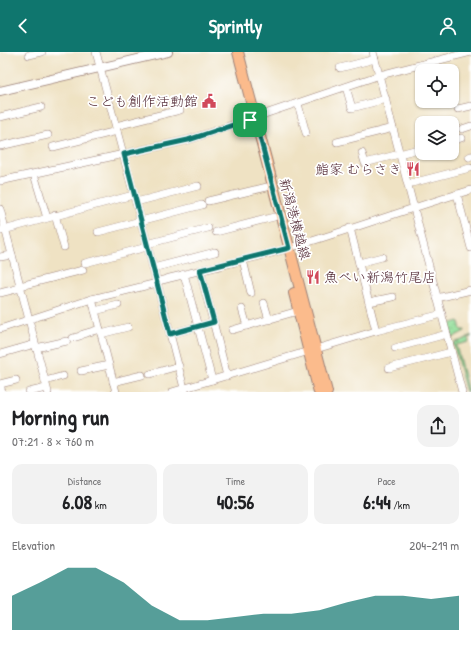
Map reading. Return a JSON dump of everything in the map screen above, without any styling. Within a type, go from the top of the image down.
[{"type":"main road","name":"新潟港横越線","points":[[232,52],[252,119],[286,249],[312,351],[319,392]]},
{"type":"main road","name":"新潟港横越線","points":[[238,52],[274,217],[286,249],[298,311],[327,392]]},
{"type":"street","points":[[29,55],[42,52]]},
{"type":"street","points":[[96,52],[124,154],[184,390]]},
{"type":"street","points":[[0,91],[168,52]]},
{"type":"street","points":[[0,181],[188,140],[380,75],[428,63],[443,55],[471,52]]},
{"type":"street","points":[[340,68],[374,55],[462,392]]},
{"type":"street","points":[[346,87],[352,108],[386,99]]},
{"type":"street","points":[[298,104],[306,133]]},
{"type":"street","points":[[458,109],[471,106]]},
{"type":"street","points":[[0,116],[41,107]]},
{"type":"street","points":[[53,147],[180,110]]},
{"type":"street","points":[[462,129],[471,126]]},
{"type":"street","points":[[337,142],[393,128]]},
{"type":"street","points":[[0,146],[48,135]]},
{"type":"street","points":[[362,153],[365,163],[415,150]]},
{"type":"street","points":[[408,184],[470,168]]},
{"type":"street","points":[[34,174],[47,218]]},
{"type":"street","points":[[3,230],[55,216],[134,198],[198,186]]},
{"type":"street","points":[[98,232],[267,187]]},
{"type":"street","points":[[0,328],[92,299],[157,283],[159,281],[184,274],[286,249],[471,190]]},
{"type":"street","points":[[457,194],[471,248]]},
{"type":"street","points":[[0,209],[3,230],[12,255],[46,387]]},
{"type":"street","points":[[55,216],[64,247]]},
{"type":"street","points":[[216,232],[274,217]]},
{"type":"street","points":[[0,293],[208,228]]},
{"type":"street","points":[[350,228],[376,331]]},
{"type":"street","points":[[153,268],[216,252]]},
{"type":"street","points":[[0,257],[12,255]]},
{"type":"street","points":[[359,263],[382,257]]},
{"type":"street","points":[[243,260],[251,293]]},
{"type":"street","points":[[200,270],[227,376]]},
{"type":"street","points":[[184,274],[212,380]]},
{"type":"street","points":[[364,282],[387,276]]},
{"type":"street","points":[[437,298],[471,290]]},
{"type":"street","points":[[369,302],[393,296]]},
{"type":"street","points":[[92,299],[116,392]]},
{"type":"street","points":[[264,303],[269,320]]},
{"type":"street","points":[[95,311],[118,305]]},
{"type":"street","points":[[242,309],[247,326]]},
{"type":"street","points":[[232,330],[298,311]]},
{"type":"street","points":[[172,392],[184,390],[212,380],[376,331],[442,314]]},
{"type":"street","points":[[170,334],[214,322]]},
{"type":"street","points":[[0,354],[70,340],[83,334],[128,327]]},
{"type":"street","points":[[396,348],[447,334]]},
{"type":"street","points":[[389,368],[451,352]]},
{"type":"street","points":[[81,371],[109,365]]},
{"type":"street","points":[[150,374],[179,366]]},
{"type":"street","points":[[113,382],[142,375]]},
{"type":"street","points":[[29,392],[46,387],[63,376]]},
{"type":"street","points":[[2,392],[0,384],[16,380]]},
{"type":"green space","points":[[459,321],[461,330],[465,331],[452,338],[449,324]]},
{"type":"green space","points":[[471,335],[471,337],[468,338],[469,342],[456,345],[468,392],[466,392],[453,343],[465,339]]},
{"type":"place","name":"こども創作活動館","points":[[209,101]]},
{"type":"place","name":"鮨家 むらさき","points":[[413,169]]},
{"type":"place","name":"魚べい新潟竹尾店","points":[[313,277]]},
{"type":"route","points":[[255,118],[289,248],[200,270],[214,322],[170,334],[124,154],[188,140],[250,120],[255,118]]}]
